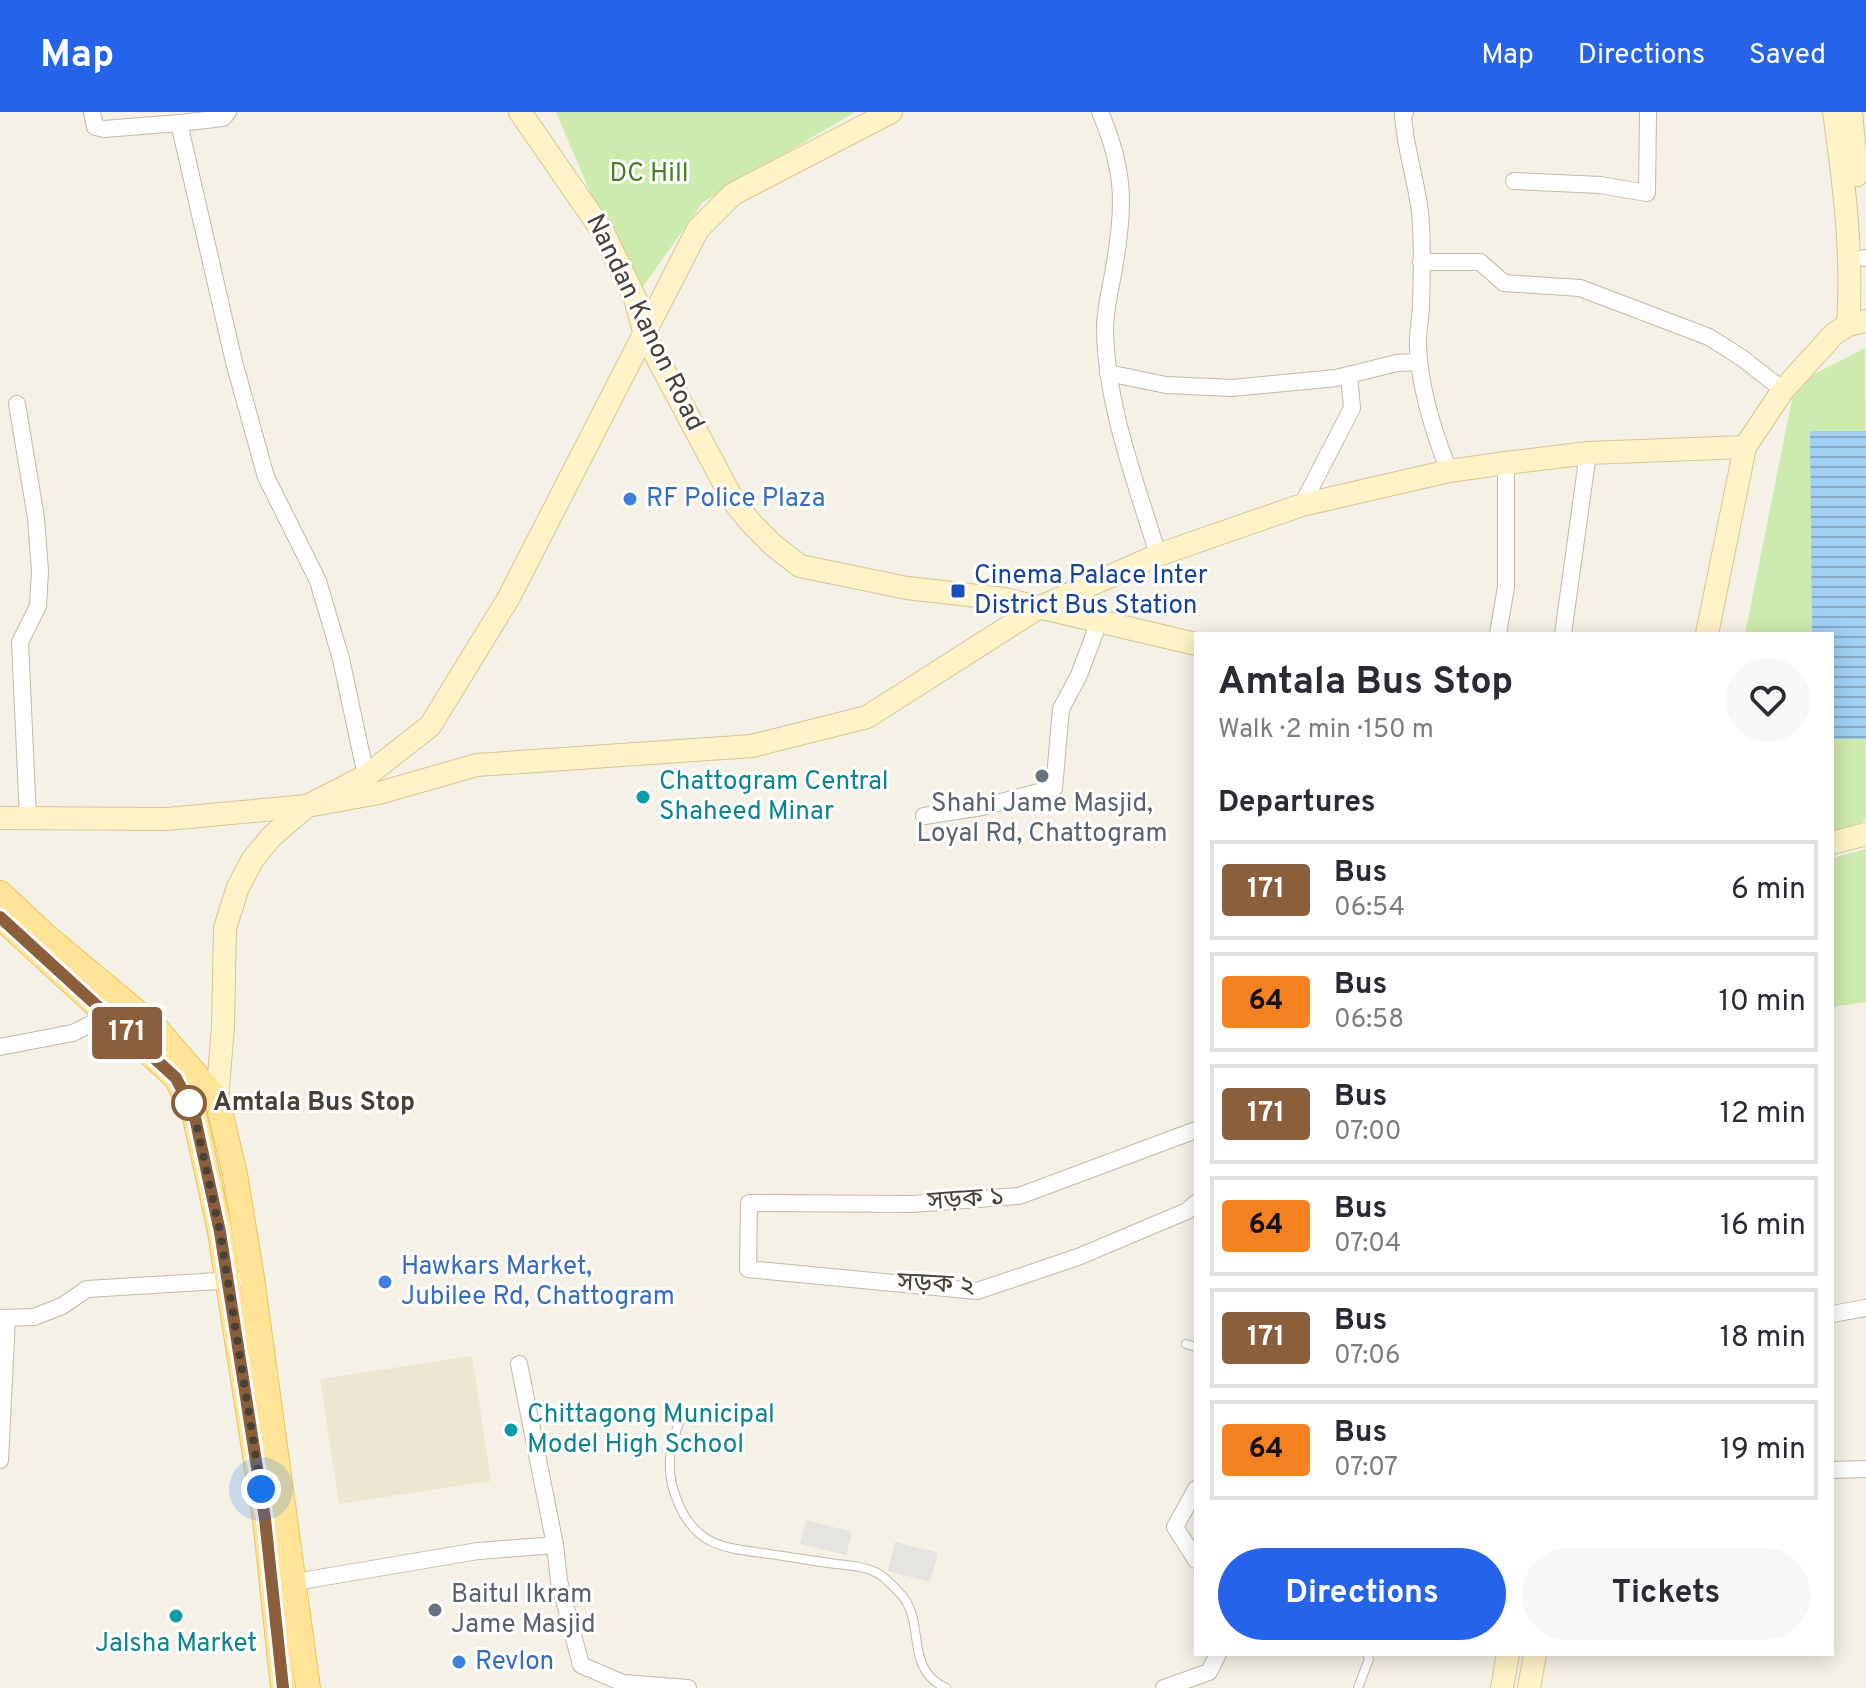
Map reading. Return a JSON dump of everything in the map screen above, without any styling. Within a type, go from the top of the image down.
[{"type":"main road","name":"Nandan Kanon Road","points":[[520,112],[603,232],[635,298],[645,335],[734,502],[774,546],[800,566],[907,588],[1004,599],[1194,644]]},
{"type":"main road","points":[[308,1688],[252,1278],[235,1174],[217,1099],[223,1027],[225,928],[238,887],[253,859],[271,837],[307,806],[366,776],[430,726],[508,599],[698,229],[733,194],[891,112]]},
{"type":"main road","points":[[1707,632],[1745,447],[1783,390],[1834,334],[1857,323],[1845,189],[1834,112]]},
{"type":"main road","points":[[1851,112],[1865,265]]},
{"type":"main road","points":[[0,818],[167,819],[307,806],[379,793],[477,765],[752,746],[867,717],[1038,608],[1158,555],[1302,505],[1449,471],[1506,463],[1588,453],[1745,447]]},
{"type":"main road","points":[[1834,842],[1866,834]]},
{"type":"main road","points":[[0,893],[117,1010],[176,1078],[194,1113],[220,1232],[265,1519],[283,1688]]},
{"type":"main road","points":[[0,917],[117,1010],[155,1027],[217,1099]]},
{"type":"main road","points":[[1502,1688],[1508,1656]]},
{"type":"main road","points":[[1529,1688],[1535,1656]]},
{"type":"street","points":[[92,112],[95,127],[104,129],[223,118],[228,112]]},
{"type":"street","points":[[1100,112],[1114,145],[1122,198],[1119,240],[1105,325],[1108,373],[1116,414],[1158,555]]},
{"type":"street","points":[[1405,112],[1404,143],[1420,211],[1419,362],[1427,412],[1449,471]]},
{"type":"street","points":[[1514,181],[1600,185],[1647,193],[1648,112]]},
{"type":"street","points":[[179,123],[234,362],[266,477],[318,581],[341,659],[366,776]]},
{"type":"street","points":[[1421,262],[1480,262],[1504,283],[1580,288],[1621,302],[1709,337],[1783,390]]},
{"type":"street","points":[[1108,373],[1166,385],[1232,388],[1349,375],[1397,363],[1419,362]]},
{"type":"street","points":[[1302,505],[1352,408],[1349,375]]},
{"type":"street","points":[[17,404],[36,518],[40,571],[38,606],[20,642],[28,818]]},
{"type":"street","points":[[1563,632],[1588,453]]},
{"type":"street","points":[[1498,632],[1506,587],[1506,463]]},
{"type":"street","points":[[924,816],[982,807],[1054,788],[1061,709],[1079,675],[1099,622]]},
{"type":"street","points":[[0,1047],[73,1033],[117,1010]]},
{"type":"street","name":"সড়ক ১","points":[[750,1228],[749,1203],[912,1204],[1019,1196],[1194,1131]]},
{"type":"street","name":"সড়ক ২","points":[[750,1228],[748,1269],[977,1291],[1078,1257],[1187,1211],[1194,1205]]},
{"type":"street","points":[[0,1460],[4,1318],[34,1317],[62,1306],[87,1289],[252,1278]]},
{"type":"street","points":[[1834,1314],[1866,1308]]},
{"type":"street","points":[[519,1364],[555,1545],[559,1581],[581,1665],[624,1686],[688,1688]]},
{"type":"street","points":[[1834,1470],[1866,1469]]},
{"type":"street","points":[[1194,1493],[1175,1527],[1194,1557]]},
{"type":"street","points":[[295,1582],[478,1551],[555,1545]]},
{"type":"street","points":[[1164,1688],[1209,1672],[1217,1656]]},
{"type":"lane","points":[[1186,1344],[1194,1346]]},
{"type":"lane","points":[[683,1411],[670,1453],[670,1478],[683,1513],[698,1534],[734,1551],[855,1566],[879,1573],[907,1603],[914,1620],[916,1650],[930,1677],[946,1688]]},
{"type":"lane","points":[[1358,1688],[1368,1656]]},
{"type":"shaded area","points":[[472,1356],[491,1481],[339,1504],[320,1379]]},
{"type":"shaded area","points":[[806,1520],[852,1532],[846,1555],[800,1544]]},
{"type":"shaded area","points":[[895,1542],[938,1553],[930,1582],[888,1571]]},
{"type":"green space","name":"DC Hill","points":[[556,112],[855,112],[703,202],[635,298]]},
{"type":"green space","points":[[1865,348],[1866,820],[1836,835],[1834,632],[1745,632],[1795,384]]},
{"type":"green space","points":[[1866,849],[1866,1002],[1834,1007],[1834,857]]},
{"type":"water","points":[[1810,431],[1866,431],[1866,739],[1834,739],[1834,632],[1812,632]]},
{"type":"bus line","name":"171","points":[[0,917],[176,1078],[194,1113],[220,1232],[261,1489],[283,1688]]},
{"type":"place","name":"RF Police Plaza","points":[[630,499]]},
{"type":"place","name":"Cinema Palace Inter District Bus Station","points":[[958,591]]},
{"type":"place","name":"Shahi Jame Masjid, Loyal Rd, Chattogram","points":[[1042,776]]},
{"type":"place","name":"Chattogram Central Shaheed Minar","points":[[643,797]]},
{"type":"place","name":"Amtala Bus Stop","points":[[189,1103]]},
{"type":"place","name":"Hawkars Market, Jubilee Rd, Chattogram","points":[[385,1282]]},
{"type":"place","name":"Chittagong Municipal Model High School","points":[[511,1430]]},
{"type":"place","name":"Baitul Ikram Jame Masjid","points":[[435,1610]]},
{"type":"place","name":"Jalsha Market","points":[[176,1616]]},
{"type":"place","name":"Revlon","points":[[459,1662]]},
{"type":"route","points":[[189,1103],[185,1096],[194,1113],[220,1232],[261,1489]]}]
